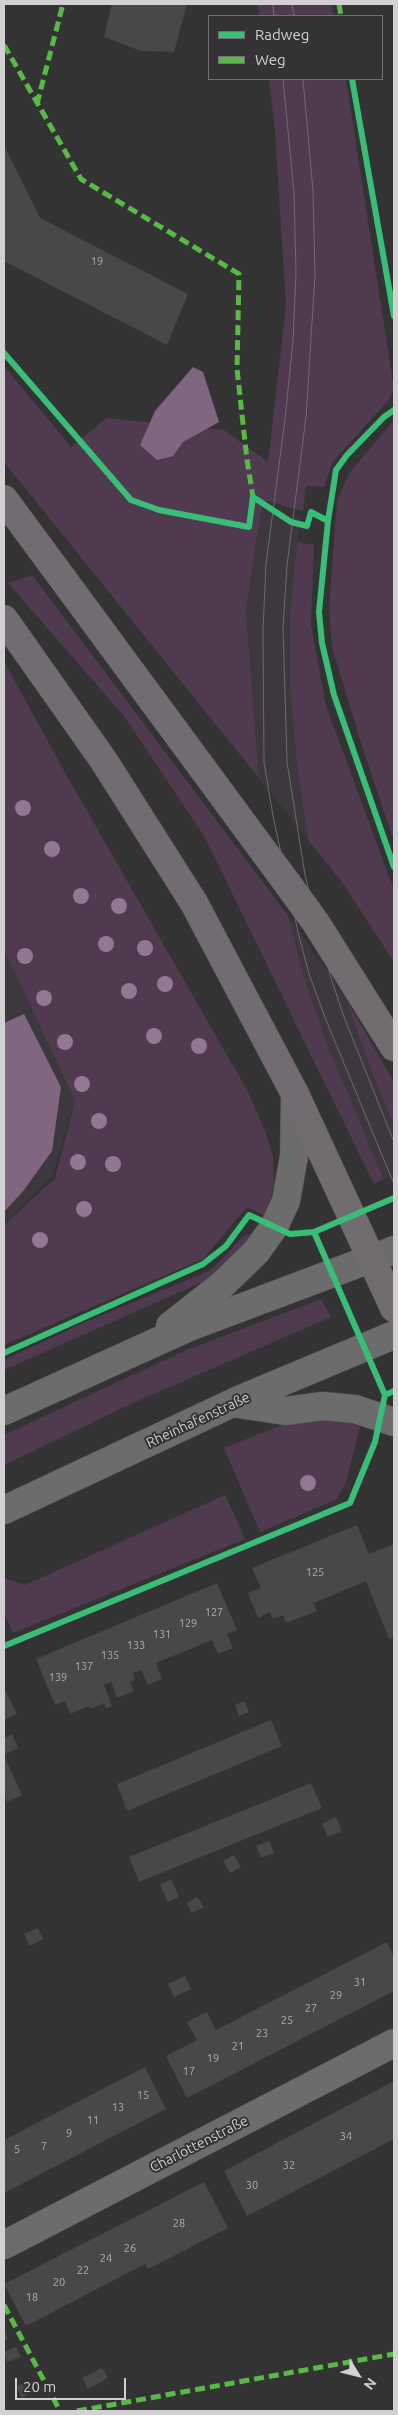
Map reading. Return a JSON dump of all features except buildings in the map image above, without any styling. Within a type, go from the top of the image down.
[{"type":"highway","points":[[4,499],[287,883]]},
{"type":"highway","points":[[4,619],[104,761],[194,903],[295,1094]]},
{"type":"main road","points":[[287,883],[316,923],[394,1047]]},
{"type":"main road","points":[[295,1094],[382,1254],[394,1308]]},
{"type":"main road","points":[[142,1348],[222,1285],[256,1252],[274,1227],[286,1201],[294,1156],[295,1094]]},
{"type":"main road","points":[[4,1411],[187,1328],[382,1254]]},
{"type":"main road","name":"Rheinhafenstraße","points":[[4,1510],[232,1403],[394,1335]]},
{"type":"main road","points":[[232,1403],[285,1411],[323,1406],[355,1409],[394,1422]]},
{"type":"main road","name":"Charlottenstraße","points":[[4,2245],[394,2043]]},
{"type":"shaded area","points":[[257,4],[331,4],[334,15],[259,15]]},
{"type":"shaded area","points":[[269,80],[346,80],[394,389],[388,401],[333,461],[324,487],[306,486],[303,511],[263,500],[246,609],[259,778],[4,462],[4,366],[71,447],[107,418],[224,430],[268,462],[286,305],[275,131]]},
{"type":"shaded area","points":[[193,367],[203,372],[219,422],[183,442],[173,456],[157,460],[140,445],[155,411]]},
{"type":"shaded area","points":[[394,420],[394,842],[332,647],[329,609],[337,500],[350,472]]},
{"type":"shaded area","points":[[262,508],[300,518],[290,611],[290,689],[297,766],[308,840],[259,778],[246,609]]},
{"type":"shaded area","points":[[297,542],[314,545],[311,626],[326,706],[394,890],[394,962],[342,882],[308,840],[297,766],[290,689],[290,611]]},
{"type":"shaded area","points":[[32,575],[289,917],[305,981],[330,1051],[384,1179],[374,1184],[204,836],[124,716],[8,583]]},
{"type":"shaded area","points":[[4,661],[63,769],[247,1090],[266,1133],[273,1157],[274,1184],[267,1217],[247,1207],[203,1259],[4,1345],[4,1225],[55,1178],[75,1101],[4,950]]},
{"type":"shaded area","points":[[289,917],[345,997],[394,1126],[394,1176],[384,1179],[330,1051],[305,981]]},
{"type":"shaded area","points":[[4,950],[75,1101],[52,1177],[4,1223]]},
{"type":"shaded area","points":[[345,997],[394,1082],[394,1126],[375,1080]]},
{"type":"shaded area","points":[[24,1014],[61,1087],[52,1151],[24,1190],[4,1212],[4,1023]]},
{"type":"shaded area","points":[[248,1234],[253,1235],[242,1251],[209,1279],[4,1370],[4,1360],[83,1323],[209,1271],[242,1237]]},
{"type":"shaded area","points":[[321,1299],[331,1317],[133,1403],[4,1465],[4,1435],[184,1351]]},
{"type":"shaded area","points":[[334,1417],[361,1423],[346,1482],[337,1499],[260,1532],[224,1448],[292,1421]]},
{"type":"shaded area","points":[[225,1495],[245,1539],[13,1633],[4,1614],[4,1578],[25,1585]]},
{"type":"tram line","points":[[273,4],[274,15]]},
{"type":"tram line","points":[[292,4],[294,15]]},
{"type":"tram line","points":[[283,80],[294,193],[296,272],[293,341],[285,419],[266,564],[263,630],[264,762],[273,816],[309,974],[326,1020],[394,1184]]},
{"type":"tram line","points":[[303,80],[313,191],[315,275],[306,417],[287,565],[283,628],[287,762],[305,875],[330,975],[344,1017],[394,1142]]},
{"type":"marked path","points":[[37,104],[63,4]]},
{"type":"marked path","points":[[339,4],[341,15]]},
{"type":"marked path","points":[[4,45],[81,179],[239,274],[237,369],[253,497]]},
{"type":"marked path","points":[[4,2305],[60,2411]]},
{"type":"marked path","points":[[77,2411],[394,2354]]},
{"type":"cycle path","points":[[352,80],[394,316]]},
{"type":"cycle path","points":[[4,353],[131,500],[159,510],[249,527],[253,497],[291,522],[307,526],[311,512],[328,521]]},
{"type":"cycle path","points":[[394,410],[384,417],[347,455],[336,470],[328,521],[319,612],[322,643],[334,695],[394,867]]},
{"type":"cycle path","points":[[4,1353],[203,1264],[226,1246],[249,1215],[290,1234],[314,1232],[394,1198]]},
{"type":"cycle path","points":[[314,1232],[385,1395],[394,1391]]},
{"type":"cycle path","points":[[4,1646],[350,1503],[375,1442],[385,1395]]}]
